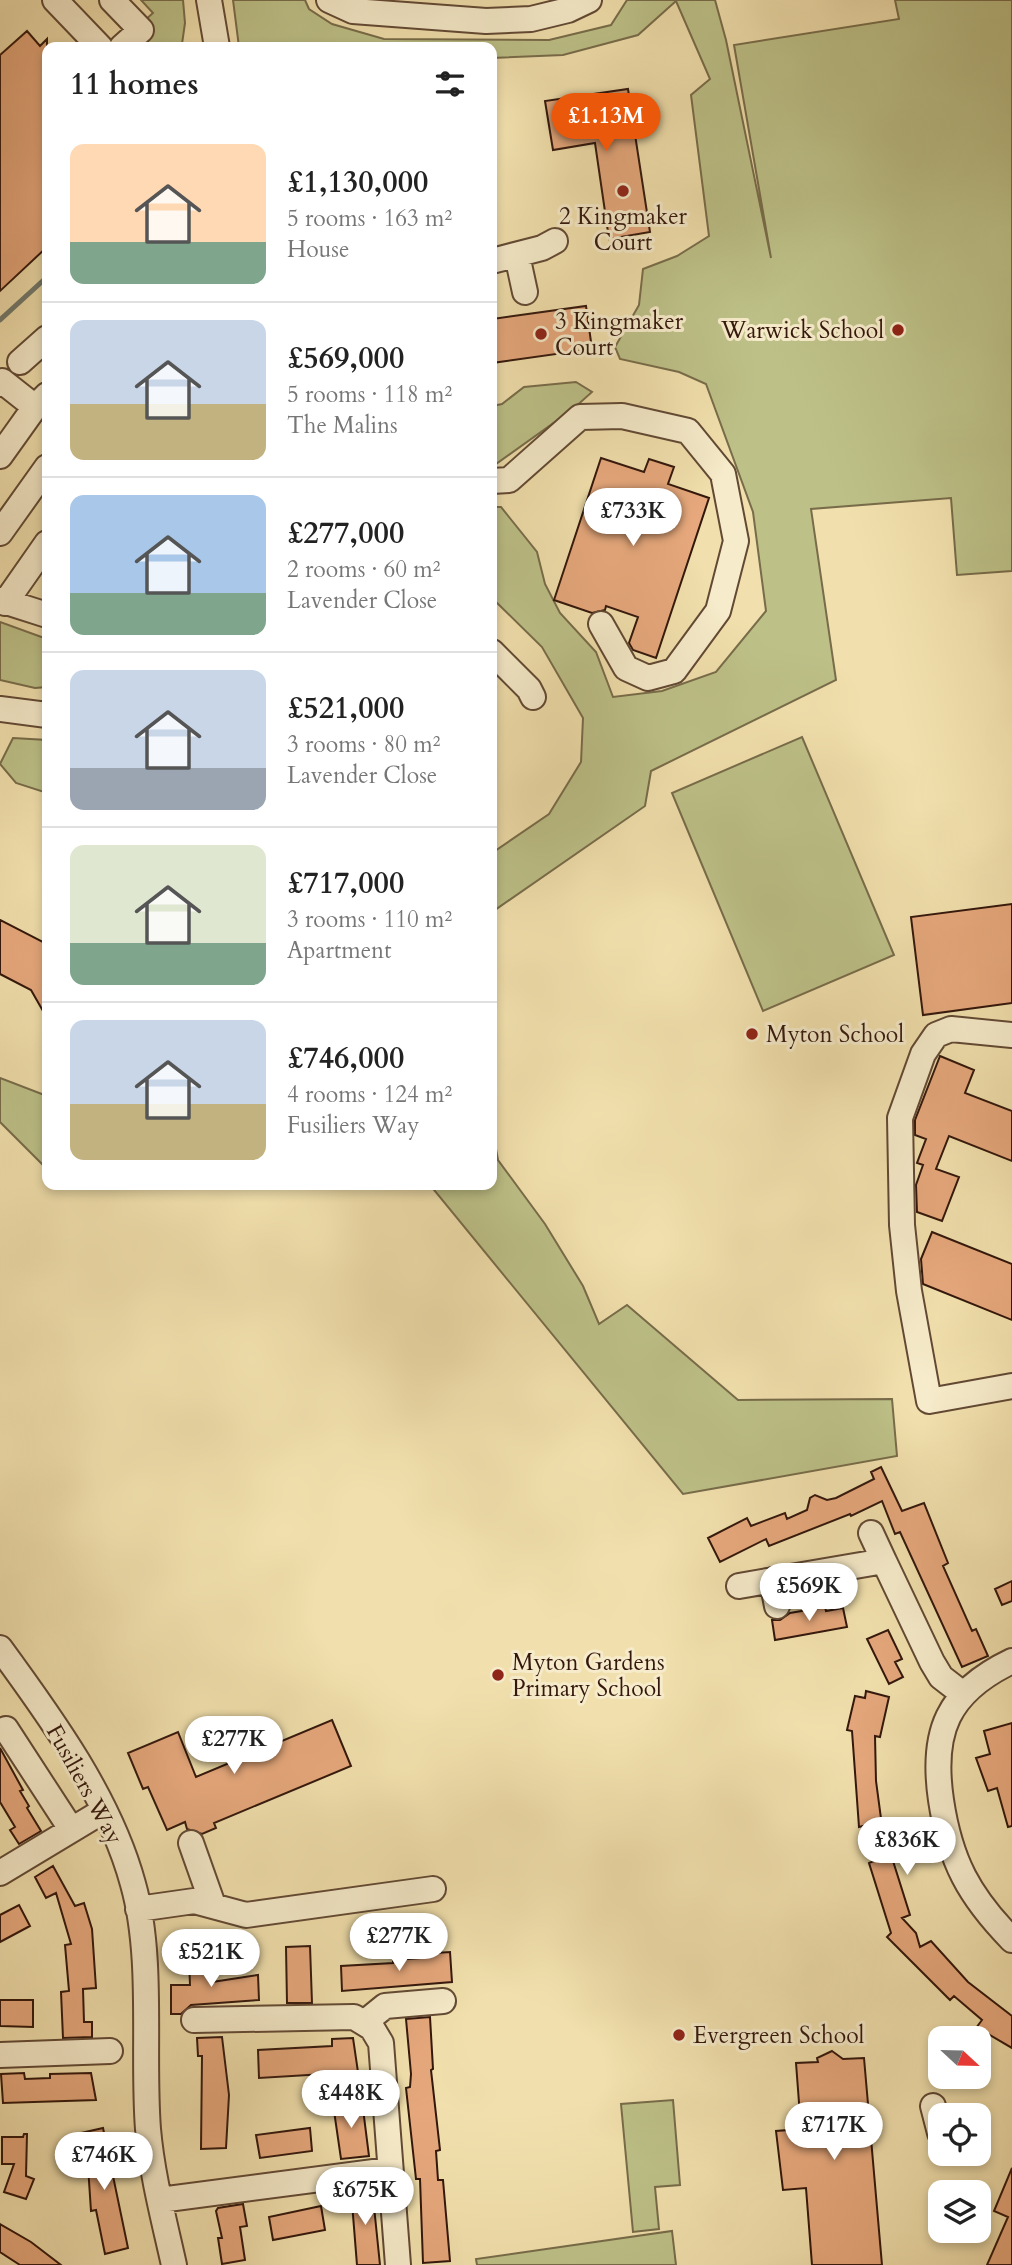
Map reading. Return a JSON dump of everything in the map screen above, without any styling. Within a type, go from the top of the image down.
[{"type":"street","points":[[55,0],[95,42]]},
{"type":"street","points":[[112,0],[141,30],[128,42]]},
{"type":"street","points":[[209,0],[216,42]]},
{"type":"street","points":[[329,0],[353,11],[486,21],[523,10],[568,10],[589,0]]},
{"type":"street","points":[[497,260],[555,241]]},
{"type":"street","points":[[517,255],[525,292]]},
{"type":"street","points":[[20,362],[42,342]]},
{"type":"street","points":[[0,384],[2,381],[41,401],[0,456]]},
{"type":"street","points":[[497,481],[509,480],[580,417],[622,416],[688,430],[723,474],[736,541],[718,611],[674,671],[648,678],[626,668],[601,624]]},
{"type":"street","points":[[0,533],[42,474]]},
{"type":"street","points":[[42,549],[2,601],[42,613]]},
{"type":"street","points":[[497,657],[529,689],[533,697]]},
{"type":"street","points":[[0,709],[42,714]]},
{"type":"street","points":[[1012,1035],[951,1028],[936,1035],[923,1054],[904,1106],[899,1132],[902,1225],[909,1291],[929,1401],[1012,1386]]},
{"type":"street","points":[[871,1533],[932,1662],[941,1676],[963,1694]]},
{"type":"street","points":[[739,1586],[884,1562]]},
{"type":"street","points":[[772,1580],[777,1606]]},
{"type":"street","name":"Fusiliers Way","points":[[0,1648],[63,1741],[103,1811],[125,1859],[138,1909],[148,2129],[174,2265]]},
{"type":"street","points":[[1012,1661],[963,1694],[948,1717],[937,1750],[937,1770],[946,1830],[954,1859],[973,1896],[1012,1940]]},
{"type":"street","points":[[6,1730],[71,1829]]},
{"type":"street","points":[[0,1873],[103,1811]]},
{"type":"street","points":[[191,1843],[213,1905]]},
{"type":"street","points":[[138,1909],[194,1900],[246,1914],[433,1889]]},
{"type":"street","points":[[364,2023],[385,2006],[443,2001]]},
{"type":"street","points":[[194,2020],[354,2017],[372,2028],[381,2043],[388,2170],[398,2265]]},
{"type":"street","points":[[0,2055],[110,2052]]},
{"type":"street","points":[[160,2200],[388,2170]]},
{"type":"green space","points":[[141,0],[183,0],[185,23],[182,42],[139,42],[144,21],[153,13]]},
{"type":"green space","points":[[233,0],[305,0],[309,9],[332,24],[384,39],[549,40],[611,25],[627,0],[715,0],[726,40],[771,258],[734,45],[899,19],[895,0],[1012,0],[1012,571],[957,575],[951,498],[811,509],[836,680],[651,771],[645,806],[497,909],[497,850],[549,814],[581,762],[583,718],[542,647],[497,603],[497,507],[501,507],[537,552],[545,584],[560,613],[596,652],[613,697],[662,691],[716,672],[766,611],[753,512],[706,384],[679,372],[620,359],[615,347],[639,305],[643,269],[677,256],[709,236],[691,95],[710,79],[676,1],[638,35],[563,55],[497,58],[497,42],[238,42]]},
{"type":"green space","points":[[576,382],[592,392],[573,409],[497,463],[497,405],[524,387]]},
{"type":"green space","points":[[0,622],[42,637],[42,687],[0,680]]},
{"type":"green space","points":[[802,737],[894,955],[763,1011],[672,793]]},
{"type":"green space","points":[[13,738],[42,740],[42,791],[16,783],[0,764]]},
{"type":"green space","points":[[0,1078],[42,1094],[42,1164],[0,1122]]},
{"type":"green space","points":[[497,1154],[498,1160],[545,1224],[583,1286],[599,1324],[627,1305],[738,1400],[892,1399],[897,1456],[683,1494],[434,1190],[497,1190]]},
{"type":"green space","points":[[673,2100],[680,2185],[655,2187],[659,2229],[633,2232],[621,2104]]},
{"type":"green space","points":[[672,2231],[676,2265],[477,2265],[476,2259]]},
{"type":"building","points":[[27,31],[40,46],[42,44],[42,252],[0,291],[0,55]]},
{"type":"building","name":"2 Kingmaker Court","points":[[628,89],[650,232],[609,239],[595,143],[553,150],[545,101]]},
{"type":"building","name":"3 Kingmaker Court","points":[[586,306],[592,349],[497,362],[497,318]]},
{"type":"building","points":[[601,458],[644,472],[649,459],[674,467],[668,484],[709,498],[656,658],[633,650],[629,643],[638,617],[606,606],[605,610],[592,613],[554,600]]},
{"type":"building","points":[[1012,904],[1012,1003],[923,1015],[911,917]]},
{"type":"building","points":[[0,920],[42,941],[42,1009],[31,990],[0,974]]},
{"type":"building","points":[[940,1056],[974,1070],[965,1093],[1012,1111],[1012,1161],[949,1136],[936,1169],[959,1177],[942,1221],[917,1212],[916,1185],[923,1165],[917,1163],[926,1139],[915,1135],[915,1120]]},
{"type":"building","points":[[932,1232],[1012,1264],[1012,1320],[923,1284],[921,1259]]},
{"type":"building","points":[[881,1467],[902,1511],[924,1503],[948,1563],[943,1566],[972,1631],[976,1629],[988,1656],[962,1667],[900,1532],[895,1534],[882,1501],[851,1516],[850,1514],[769,1546],[766,1539],[720,1562],[708,1538],[747,1518],[751,1526],[785,1513],[787,1519],[807,1510],[810,1498],[815,1495],[827,1500],[836,1498],[874,1479],[871,1472]]},
{"type":"building","points":[[1012,1581],[1012,1601],[1002,1605],[995,1589]]},
{"type":"building","points":[[825,1607],[826,1611],[843,1608],[847,1627],[775,1640],[772,1620],[780,1620],[790,1613]]},
{"type":"building","points":[[888,1630],[902,1659],[895,1662],[903,1677],[889,1684],[867,1639]]},
{"type":"building","points":[[866,1691],[889,1697],[880,1737],[875,1736],[876,1781],[882,1826],[910,1915],[902,1918],[916,1933],[920,1947],[931,1941],[968,1982],[1012,2016],[1012,2048],[991,2036],[991,2026],[978,2026],[982,2020],[954,1996],[950,2000],[887,1937],[891,1933],[869,1863],[874,1861],[863,1826],[859,1827],[852,1731],[847,1730],[855,1696],[865,1698]]},
{"type":"building","points":[[332,1720],[351,1766],[214,1823],[216,1828],[202,1834],[187,1829],[185,1822],[167,1830],[148,1787],[143,1789],[128,1753],[178,1732],[196,1777]]},
{"type":"building","points":[[1012,1723],[1012,1826],[1008,1827],[997,1788],[988,1791],[976,1758],[990,1754],[984,1731]]},
{"type":"building","points":[[0,1748],[23,1790],[20,1791],[29,1806],[27,1808],[41,1831],[19,1844],[10,1830],[15,1827],[0,1802]]},
{"type":"building","points":[[53,1866],[75,1906],[84,1903],[92,1929],[96,1988],[83,1989],[84,2022],[92,2022],[92,2037],[63,2038],[61,1992],[69,1991],[65,1945],[71,1944],[56,1893],[46,1898],[35,1877]]},
{"type":"building","points":[[19,1905],[30,1926],[0,1942],[0,1915]]},
{"type":"building","points":[[310,1946],[312,2003],[287,2003],[286,1947]]},
{"type":"building","points":[[450,1952],[452,1982],[342,1991],[341,1966],[393,1963],[393,1960],[420,1958],[420,1954]]},
{"type":"building","points":[[210,1958],[212,1982],[258,1975],[259,2000],[191,2005],[181,2014],[171,2014],[171,1985],[190,1985],[189,1959]]},
{"type":"building","points":[[0,2000],[33,2000],[33,2027],[0,2026]]},
{"type":"building","points":[[430,2017],[431,2070],[440,2150],[436,2151],[438,2180],[443,2180],[450,2261],[423,2263],[420,2179],[416,2179],[406,2088],[410,2087],[411,2074],[406,2019]]},
{"type":"building","points":[[222,2037],[229,2095],[226,2148],[201,2149],[202,2056],[198,2056],[197,2038]]},
{"type":"building","points":[[353,2038],[358,2072],[259,2078],[258,2050],[332,2046],[332,2039]]},
{"type":"building","points":[[832,2051],[843,2059],[864,2058],[882,2265],[812,2265],[806,2188],[783,2190],[776,2131],[801,2129],[796,2063],[818,2062],[817,2058]]},
{"type":"building","points":[[24,2073],[25,2079],[50,2078],[50,2074],[91,2073],[96,2100],[3,2103],[1,2074]]},
{"type":"building","points":[[362,2101],[369,2156],[341,2159],[333,2104]]},
{"type":"building","points":[[103,2128],[128,2248],[105,2254],[96,2210],[91,2211],[88,2166],[81,2133]]},
{"type":"building","points":[[310,2128],[312,2151],[260,2158],[256,2135]]},
{"type":"building","points":[[27,2134],[26,2176],[34,2179],[26,2199],[4,2192],[14,2164],[2,2164],[2,2137],[23,2137]]},
{"type":"building","points":[[1012,2168],[1012,2265],[987,2265],[1008,2217],[994,2211]]},
{"type":"building","points":[[372,2187],[380,2265],[357,2265],[351,2190]]},
{"type":"building","points":[[243,2204],[247,2226],[240,2227],[245,2260],[222,2264],[218,2238],[222,2238],[216,2211],[218,2208]]},
{"type":"building","points":[[321,2206],[325,2230],[273,2240],[269,2217]]},
{"type":"building","points":[[0,2224],[31,2242],[61,2265],[20,2265],[0,2252]]},
{"type":"waterway","points":[[0,320],[42,282]]},
{"type":"place","name":"2 Kingmaker Court","points":[[623,191]]},
{"type":"place","name":"Warwick School","points":[[898,330]]},
{"type":"place","name":"3 Kingmaker Court","points":[[541,334]]},
{"type":"place","name":"Myton School","points":[[752,1034]]},
{"type":"place","name":"Myton Gardens Primary School","points":[[498,1675]]},
{"type":"place","name":"Evergreen School","points":[[679,2035]]}]
